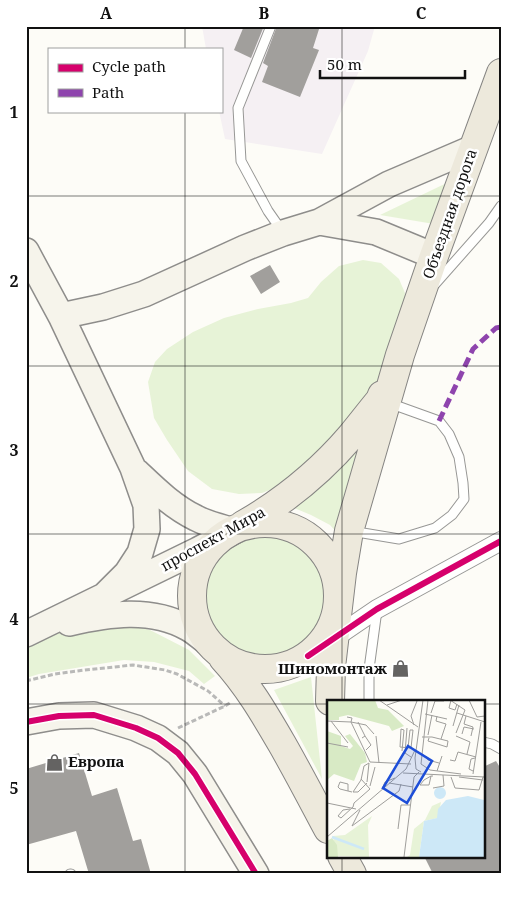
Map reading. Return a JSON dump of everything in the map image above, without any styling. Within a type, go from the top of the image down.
[{"type":"main road","name":"Объездная дорога","points":[[400,355],[501,73]]},
{"type":"main road","points":[[60,316],[144,294],[246,248],[283,233],[320,222],[389,184],[473,148]]},
{"type":"main road","points":[[320,222],[376,232],[434,256]]},
{"type":"main road","points":[[26,251],[134,468],[146,505],[147,529],[140,552],[127,573],[104,596]]},
{"type":"main road","points":[[319,662],[334,638],[349,531],[400,355]]},
{"type":"main road","name":"проспект Мира","points":[[26,636],[234,531],[258,517],[289,494],[320,468],[350,437],[380,400],[400,355]]},
{"type":"main road","points":[[134,468],[166,499],[181,509],[197,519],[234,531]]},
{"type":"main road","points":[[327,827],[265,714],[240,677],[210,644],[200,630],[194,615],[192,600],[196,572],[203,558],[213,545],[234,531],[247,525],[262,523],[294,528],[318,545],[328,557],[335,572],[338,602],[330,630],[321,644],[319,662],[330,700]]},
{"type":"main road","points":[[26,636],[88,618],[118,614],[143,614],[166,619],[188,628],[224,657],[240,665],[258,669],[275,669],[292,664],[319,662]]},
{"type":"main road","points":[[26,722],[59,716],[94,715],[136,728],[158,738],[178,753],[196,774],[256,874]]},
{"type":"main road","points":[[343,858],[352,874]]},
{"type":"main road","points":[[354,858],[358,874]]},
{"type":"street","points":[[334,638],[378,609],[501,541]]},
{"type":"lane","points":[[271,26],[238,108],[241,161],[268,211],[283,233]]},
{"type":"lane","points":[[420,301],[489,223],[501,206]]},
{"type":"lane","points":[[349,531],[399,539],[435,528],[452,515],[464,499],[459,457],[449,434],[439,422],[387,402]]},
{"type":"lane","points":[[368,700],[369,669],[378,609]]},
{"type":"lane","points":[[484,742],[492,744],[501,750]]},
{"type":"path","points":[[158,738],[225,706],[260,684],[314,667],[319,662]]},
{"type":"path","points":[[26,681],[55,674],[133,665],[165,670],[177,674],[208,691],[225,706]]},
{"type":"shaded area","points":[[202,26],[375,26],[368,51],[322,154],[225,139],[219,112],[222,112],[222,48],[206,48]]},
{"type":"green space","points":[[457,178],[440,225],[380,215]]},
{"type":"green space","points":[[363,260],[381,263],[399,279],[405,293],[404,311],[388,362],[372,395],[328,448],[282,485],[262,493],[239,494],[212,489],[188,471],[154,418],[148,382],[155,362],[167,349],[193,332],[224,318],[308,298],[321,282],[339,266]]},
{"type":"green space","points":[[363,443],[341,537],[330,525],[287,505]]},
{"type":"green space","points":[[266,535],[289,539],[309,552],[322,572],[326,595],[322,618],[309,638],[289,651],[266,655],[243,651],[223,638],[210,618],[206,595],[210,572],[223,552],[243,539]]},
{"type":"green space","points":[[126,624],[150,630],[189,650],[215,676],[204,684],[189,671],[154,662],[124,660],[39,674],[26,678],[26,645],[65,629]]},
{"type":"green space","points":[[311,677],[322,779],[274,690]]},
{"type":"building","points":[[244,26],[264,26],[251,58],[234,50]]},
{"type":"building","points":[[277,26],[320,26],[313,48],[319,50],[300,97],[262,82],[268,66],[263,63]]},
{"type":"building","points":[[270,265],[280,282],[261,294],[250,276]]},
{"type":"building","points":[[79,753],[92,796],[117,788],[133,841],[141,839],[151,874],[89,874],[76,831],[26,845],[26,769]]},
{"type":"building","points":[[496,761],[501,769],[501,874],[433,874],[425,858],[484,858],[484,767]]},
{"type":"marked path","points":[[439,421],[473,349],[496,328],[501,327]]},
{"type":"cycle path","points":[[308,656],[377,609],[501,541]]},
{"type":"cycle path","points":[[26,722],[59,716],[94,715],[136,728],[158,738],[178,753],[195,774],[256,874]]},
{"type":"place","name":"Шиномонтаж","points":[[401,669]]},
{"type":"place","name":"Европа","points":[[54,762]]}]
